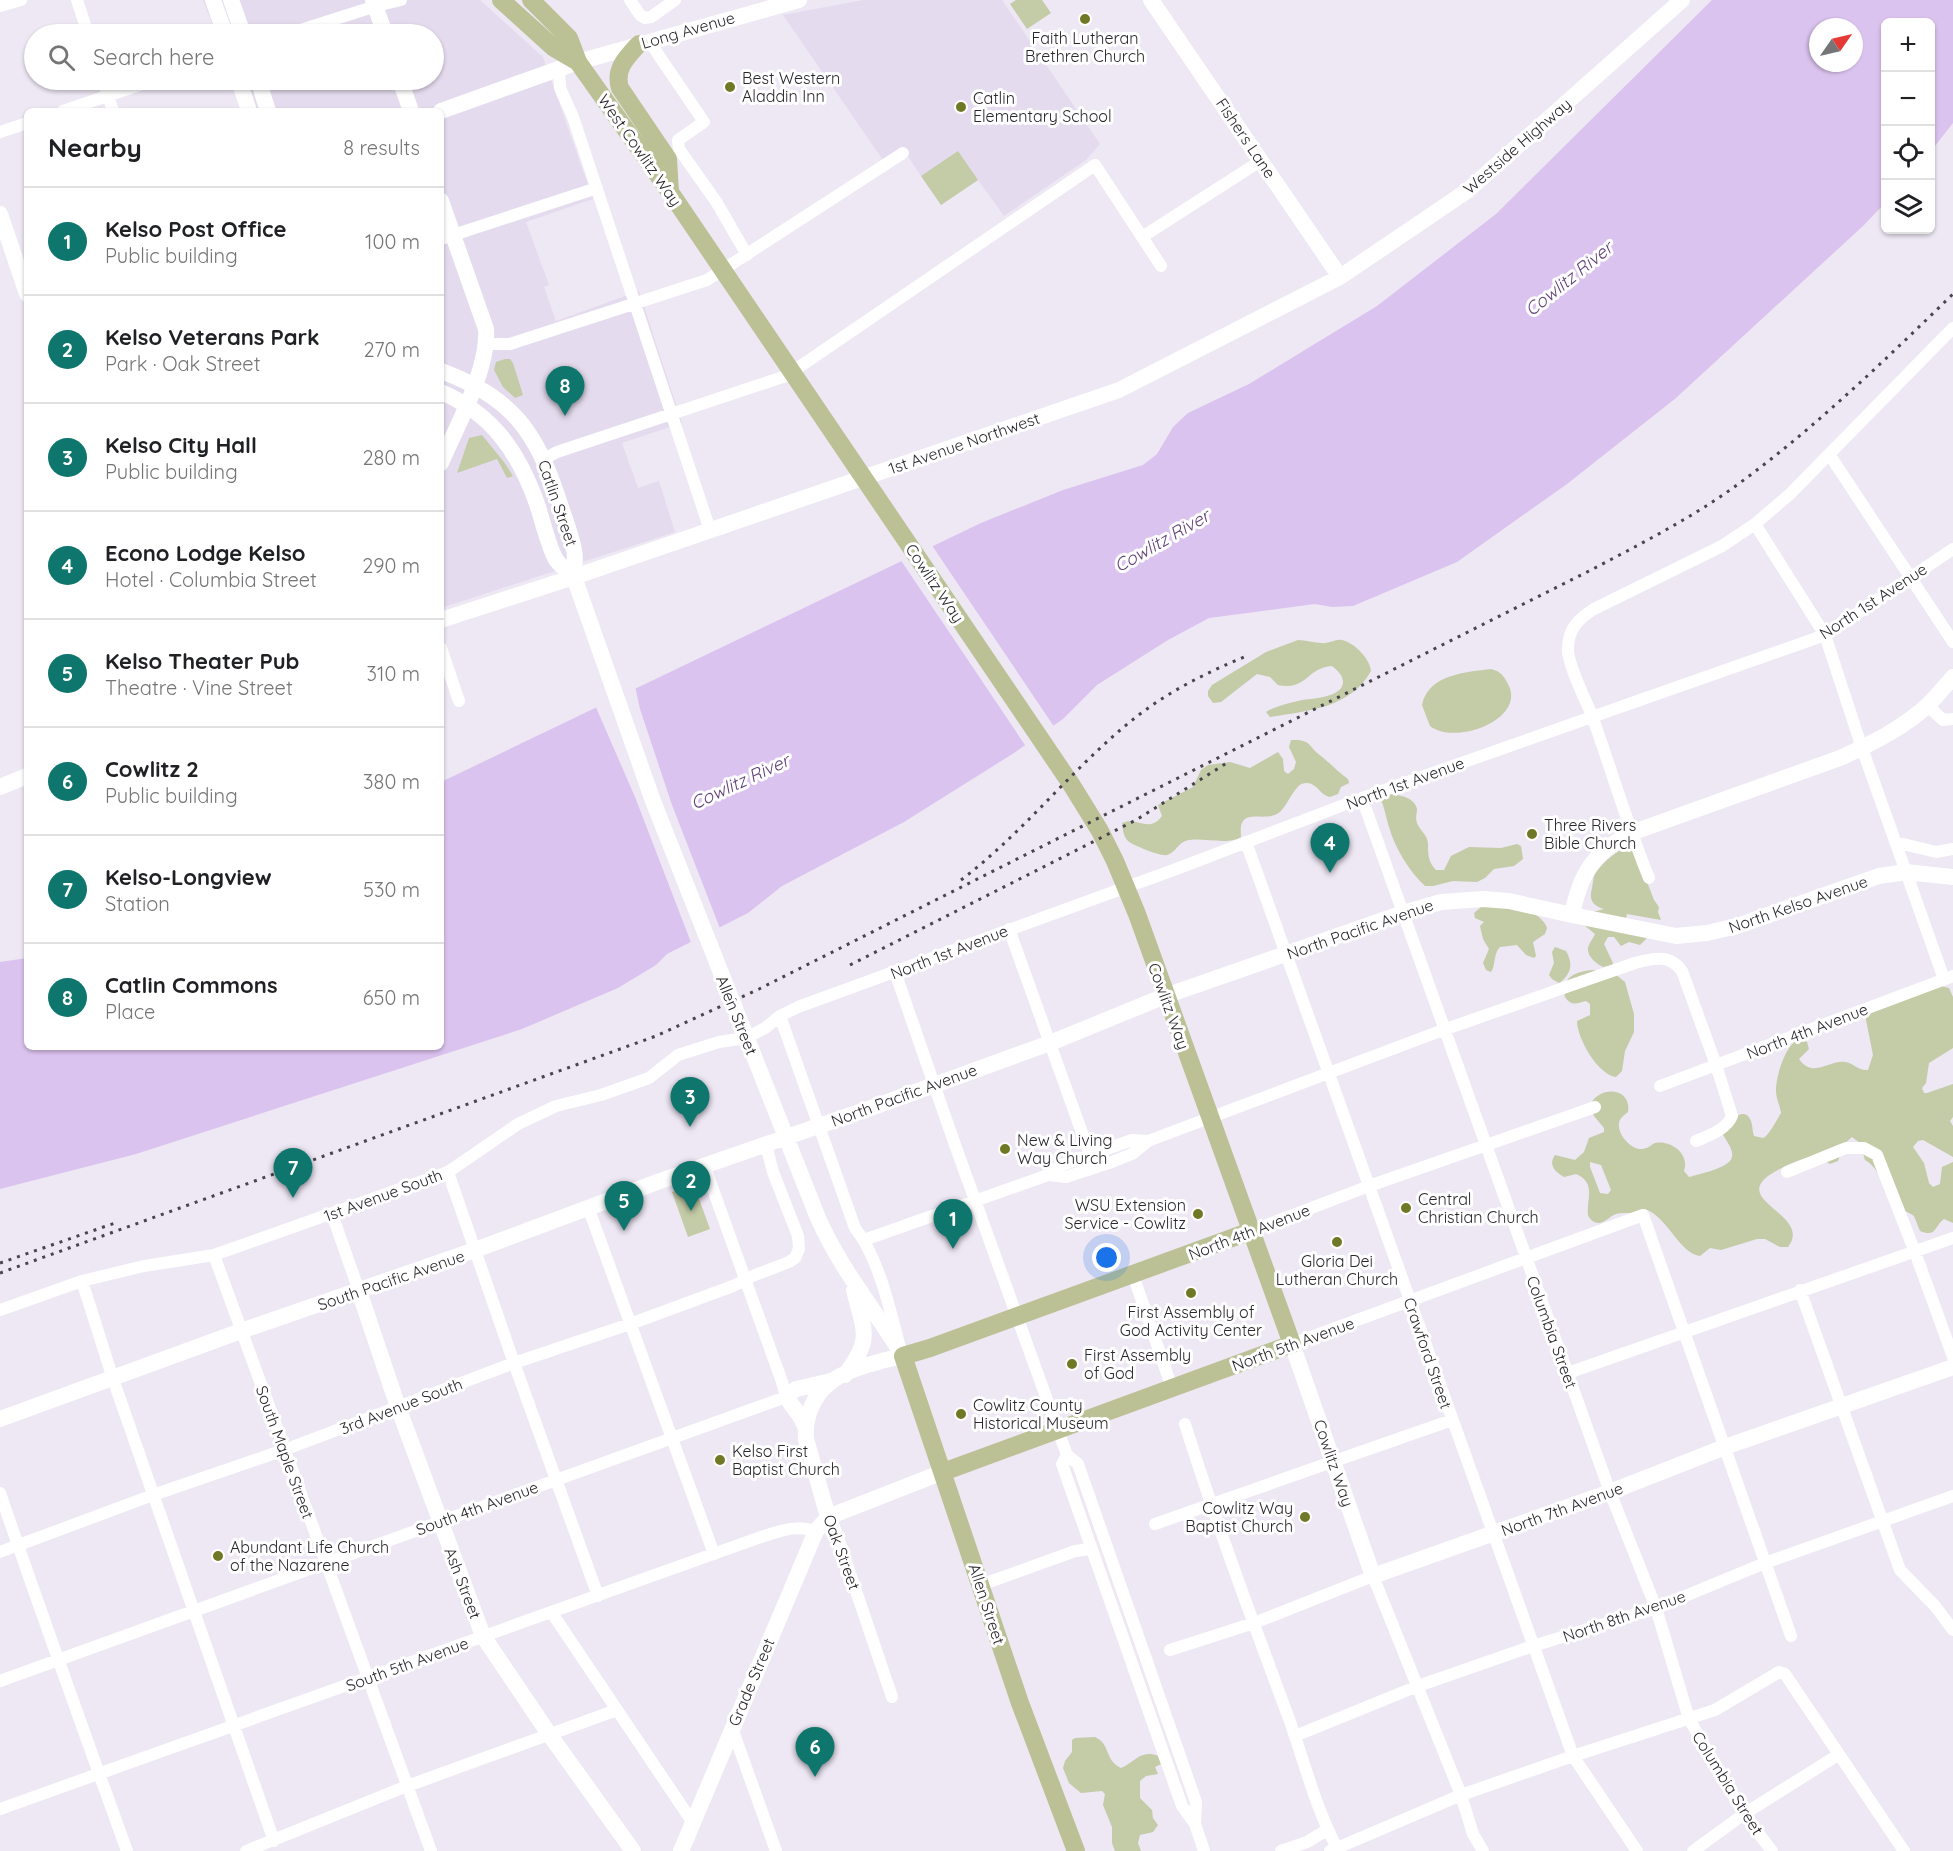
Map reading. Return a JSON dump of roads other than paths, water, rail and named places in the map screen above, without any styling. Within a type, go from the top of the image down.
[{"type":"main road","name":"West Cowlitz Way","points":[[501,0],[554,48],[578,62]]},
{"type":"main road","name":"West Cowlitz Way","points":[[537,3],[569,38],[578,62],[701,239]]},
{"type":"main road","points":[[644,43],[624,60],[617,80],[620,88],[668,159],[670,192]]},
{"type":"main road","name":"Cowlitz Way","points":[[701,239],[1071,784],[1100,831],[1137,914],[1292,1344]]},
{"type":"main road","name":"North 4th Avenue","points":[[903,1356],[1018,1317],[1251,1231]]},
{"type":"main road","name":"North 5th Avenue","points":[[943,1472],[1292,1344]]},
{"type":"main road","name":"Allen Street","points":[[903,1356],[1020,1703],[1076,1851]]},
{"type":"street","points":[[0,6],[21,0]]},
{"type":"street","points":[[77,0],[85,24]]},
{"type":"street","points":[[213,0],[221,24]]},
{"type":"street","points":[[231,0],[239,24]]},
{"type":"street","points":[[315,24],[375,2],[401,0]]},
{"type":"street","points":[[630,0],[640,15],[645,18],[651,17],[675,0]]},
{"type":"street","name":"Long Avenue","points":[[444,110],[578,62],[777,2],[799,0]]},
{"type":"street","name":"Fishers Lane","points":[[1151,0],[1340,277]]},
{"type":"street","name":"Westside Highway","points":[[1340,277],[1467,191],[1682,0]]},
{"type":"street","points":[[375,2],[382,24]]},
{"type":"street","points":[[644,43],[705,122],[678,140],[679,149],[717,203],[747,255]]},
{"type":"street","points":[[559,69],[560,88],[573,117],[710,530]]},
{"type":"street","points":[[106,90],[112,108]]},
{"type":"street","points":[[72,108],[125,90]]},
{"type":"street","points":[[242,90],[248,108]]},
{"type":"street","points":[[261,90],[267,108]]},
{"type":"street","points":[[404,90],[410,108]]},
{"type":"street","points":[[0,132],[24,124]]},
{"type":"street","points":[[487,344],[510,344],[707,280],[903,153]]},
{"type":"street","points":[[1142,237],[1262,160]]},
{"type":"street","points":[[544,459],[557,452],[786,376],[1095,165],[1161,266]]},
{"type":"street","points":[[447,237],[597,188]]},
{"type":"street","points":[[0,214],[21,253],[24,274]]},
{"type":"street","points":[[444,219],[447,237],[486,329],[487,344],[481,370],[444,456]]},
{"type":"street","name":"1st Avenue Northwest","points":[[444,619],[574,577],[1119,390],[1340,277]]},
{"type":"street","points":[[1649,878],[1567,652],[1573,626],[1582,616],[1594,609],[1722,546],[1755,524],[1790,494],[1953,328]]},
{"type":"street","name":"Catlin Street","points":[[444,372],[474,385],[494,397],[508,409],[531,437],[544,459],[575,552],[574,577]]},
{"type":"street","points":[[444,393],[466,404],[499,432],[515,453],[530,483],[556,559],[574,577]]},
{"type":"street","points":[[1829,454],[1953,642]]},
{"type":"street","points":[[1755,524],[1825,635],[1895,842],[1949,977]]},
{"type":"street","name":"North 1st Avenue","points":[[746,1038],[798,1007],[1362,798],[1825,635],[1953,549]]},
{"type":"street","name":"Allen Street","points":[[574,577],[603,665],[653,801],[828,1241],[903,1356]]},
{"type":"street","points":[[444,657],[459,701]]},
{"type":"street","points":[[1572,915],[1577,890],[1587,870],[1599,854],[1613,842],[1631,833],[1862,748],[1897,729],[1927,705],[1953,677]]},
{"type":"street","points":[[1927,705],[1943,720],[1953,719]]},
{"type":"street","points":[[0,787],[24,777]]},
{"type":"street","name":"Columbia Street","points":[[1362,798],[1610,1492],[1656,1608],[1689,1719],[1744,1814],[1772,1851]]},
{"type":"street","name":"Crawford Street","points":[[1246,842],[1573,1756],[1637,1851]]},
{"type":"street","points":[[1895,842],[1936,852],[1953,849]]},
{"type":"street","name":"North Kelso Avenue","points":[[1572,915],[1676,936],[1707,933],[1737,926],[1879,876],[1906,872],[1953,877]]},
{"type":"street","name":"North Pacific Avenue","points":[[781,1138],[1050,1043],[1166,996],[1403,913],[1441,902],[1483,899],[1509,901],[1572,915]]},
{"type":"street","points":[[1009,929],[1090,1155]]},
{"type":"street","points":[[1048,1175],[1066,1178],[1100,1166],[1132,1154],[1148,1141],[1443,1030],[1635,963],[1661,958],[1677,963],[1682,970],[1732,1116],[1724,1128],[1696,1141]]},
{"type":"street","points":[[896,972],[1067,1455],[1078,1464],[1196,1802],[1195,1824]]},
{"type":"street","name":"North 4th Avenue","points":[[1660,1086],[1949,977]]},
{"type":"street","name":"Allen Street","points":[[780,1016],[855,1228],[864,1240],[890,1307],[903,1356]]},
{"type":"street","name":"1st Avenue South","points":[[0,1310],[82,1281],[144,1266],[214,1255],[332,1215],[448,1172],[518,1124],[556,1106],[601,1095],[649,1078],[678,1055],[719,1042],[746,1038]]},
{"type":"street","name":"North 4th Avenue","points":[[1251,1231],[1369,1186],[1595,1107]]},
{"type":"street","name":"South Pacific Avenue","points":[[0,1419],[781,1138]]},
{"type":"street","points":[[864,1240],[1048,1175],[1062,1166],[1132,1140],[1148,1141]]},
{"type":"street","name":"3rd Avenue South","points":[[0,1552],[153,1495],[284,1450],[514,1363],[630,1324],[789,1262],[798,1254],[800,1245],[773,1172],[766,1145]]},
{"type":"street","points":[[1787,1172],[1846,1148],[1864,1148],[1877,1155],[1953,1357]]},
{"type":"street","points":[[705,1167],[786,1397],[805,1426]]},
{"type":"street","points":[[448,1172],[598,1596]]},
{"type":"street","points":[[588,1207],[714,1554]]},
{"type":"street","name":"Ash Street","points":[[332,1215],[398,1407],[483,1636],[549,1734],[633,1851]]},
{"type":"street","name":"North 5th Avenue","points":[[1292,1344],[1643,1215],[1684,1332]]},
{"type":"street","points":[[1568,1373],[1953,1238]]},
{"type":"street","name":"South Maple Street","points":[[214,1255],[431,1851]]},
{"type":"street","points":[[1133,1275],[1172,1388]]},
{"type":"street","points":[[82,1281],[113,1379],[274,1841]]},
{"type":"street","points":[[805,1426],[812,1406],[861,1352],[864,1344],[864,1330],[852,1281]]},
{"type":"street","points":[[1800,1290],[1900,1570],[1935,1606],[1953,1630]]},
{"type":"street","points":[[1684,1332],[1791,1636]]},
{"type":"street","name":"Cowlitz Way","points":[[1292,1344],[1373,1576],[1461,1795],[1473,1834],[1483,1851]]},
{"type":"street","points":[[786,1397],[796,1389],[838,1378],[883,1360],[903,1356]]},
{"type":"street","name":"North 7th Avenue","points":[[1170,1650],[1254,1623],[1373,1576],[1610,1492],[1725,1447],[1953,1367]]},
{"type":"street","name":"South 4th Avenue","points":[[0,1681],[786,1397]]},
{"type":"street","points":[[1155,1524],[1452,1420]]},
{"type":"street","points":[[1185,1424],[1211,1504],[1334,1850],[1461,1795],[1714,1710],[1779,1672],[1785,1674],[1904,1851]]},
{"type":"street","name":"Oak Street","points":[[805,1426],[806,1438],[828,1517],[892,1697]]},
{"type":"street","points":[[1067,1455],[1062,1464],[1091,1549],[1182,1806],[1195,1824],[1204,1851]]},
{"type":"street","points":[[828,1517],[943,1472]]},
{"type":"street","points":[[0,1493],[36,1600],[127,1851]]},
{"type":"street","name":"North 8th Avenue","points":[[1295,1736],[1418,1686],[1533,1646],[1656,1608],[1765,1563],[1953,1496]]},
{"type":"street","name":"Grade Street","points":[[681,1851],[816,1531],[828,1517]]},
{"type":"street","name":"South 5th Avenue","points":[[0,1809],[714,1554],[795,1527],[816,1531]]},
{"type":"street","points":[[981,1585],[1075,1551],[1091,1549]]},
{"type":"street","points":[[552,1613],[693,1823]]},
{"type":"street","points":[[246,1851],[407,1786],[617,1710]]},
{"type":"street","points":[[732,1728],[776,1851]]},
{"type":"street","points":[[1693,1851],[1744,1814],[1838,1755]]},
{"type":"street","points":[[1281,1851],[1307,1842],[1327,1830]]},
{"type":"water","name":"Cowlitz River","points":[[1712,0],[1953,0],[1953,123],[1935,146],[1935,18],[1881,18],[1881,207],[1676,398],[1567,484],[1457,562],[1353,606],[1332,607],[1315,604],[1209,618],[1168,640],[1097,685],[1063,719],[1014,753],[904,822],[782,886],[748,913],[667,954],[656,965],[618,988],[522,1029],[136,1154],[0,1189],[0,962],[24,958],[24,1050],[444,1050],[444,781],[981,523],[1063,490],[1143,465],[1157,454],[1173,427],[1188,413],[1249,384],[1377,306],[1496,214]]},
{"type":"railway","points":[[0,1273],[656,1036],[759,989],[1591,570],[1686,518],[1723,495],[1797,438],[1876,368],[1953,294]]},
{"type":"railway","points":[[961,880],[985,861],[1116,733],[1140,714],[1165,696],[1192,681],[1249,655]]},
{"type":"railway","points":[[850,965],[1136,820],[1230,761]]},
{"type":"railway","points":[[0,1263],[115,1223]]},
{"type":"place","name":"Faith Lutheran Brethren Church","points":[[1085,19]]},
{"type":"place","name":"Best Western Aladdin Inn","points":[[730,87]]},
{"type":"place","name":"Catlin Elementary School","points":[[961,107]]},
{"type":"place","name":"Catlin Commons","points":[[565,416]]},
{"type":"place","name":"Three Rivers Bible Church","points":[[1532,834]]},
{"type":"place","name":"Econo Lodge Kelso","points":[[1330,873]]},
{"type":"place","name":"Kelso City Hall","points":[[690,1127]]},
{"type":"place","name":"New & Living Way Church","points":[[1005,1149]]},
{"type":"place","name":"Kelso-Longview","points":[[293,1198]]},
{"type":"place","name":"Central Christian Church","points":[[1406,1208]]},
{"type":"place","name":"Kelso Veterans Park","points":[[691,1211]]},
{"type":"place","name":"WSU Extension Service - Cowlitz","points":[[1198,1214]]},
{"type":"place","name":"Kelso Theater Pub","points":[[624,1231]]},
{"type":"place","name":"Gloria Dei Lutheran Church","points":[[1337,1242]]},
{"type":"place","name":"Kelso Post Office","points":[[953,1249]]},
{"type":"place","name":"First Assembly of God Activity Center","points":[[1191,1293]]},
{"type":"place","name":"First Assembly of God","points":[[1072,1364]]},
{"type":"place","name":"Cowlitz County Historical Museum","points":[[961,1414]]},
{"type":"place","name":"Kelso First Baptist Church","points":[[720,1460]]},
{"type":"place","name":"Cowlitz Way Baptist Church","points":[[1305,1517]]},
{"type":"place","name":"Abundant Life Church of the Nazarene","points":[[218,1556]]},
{"type":"place","name":"Cowlitz 2","points":[[815,1777]]}]
